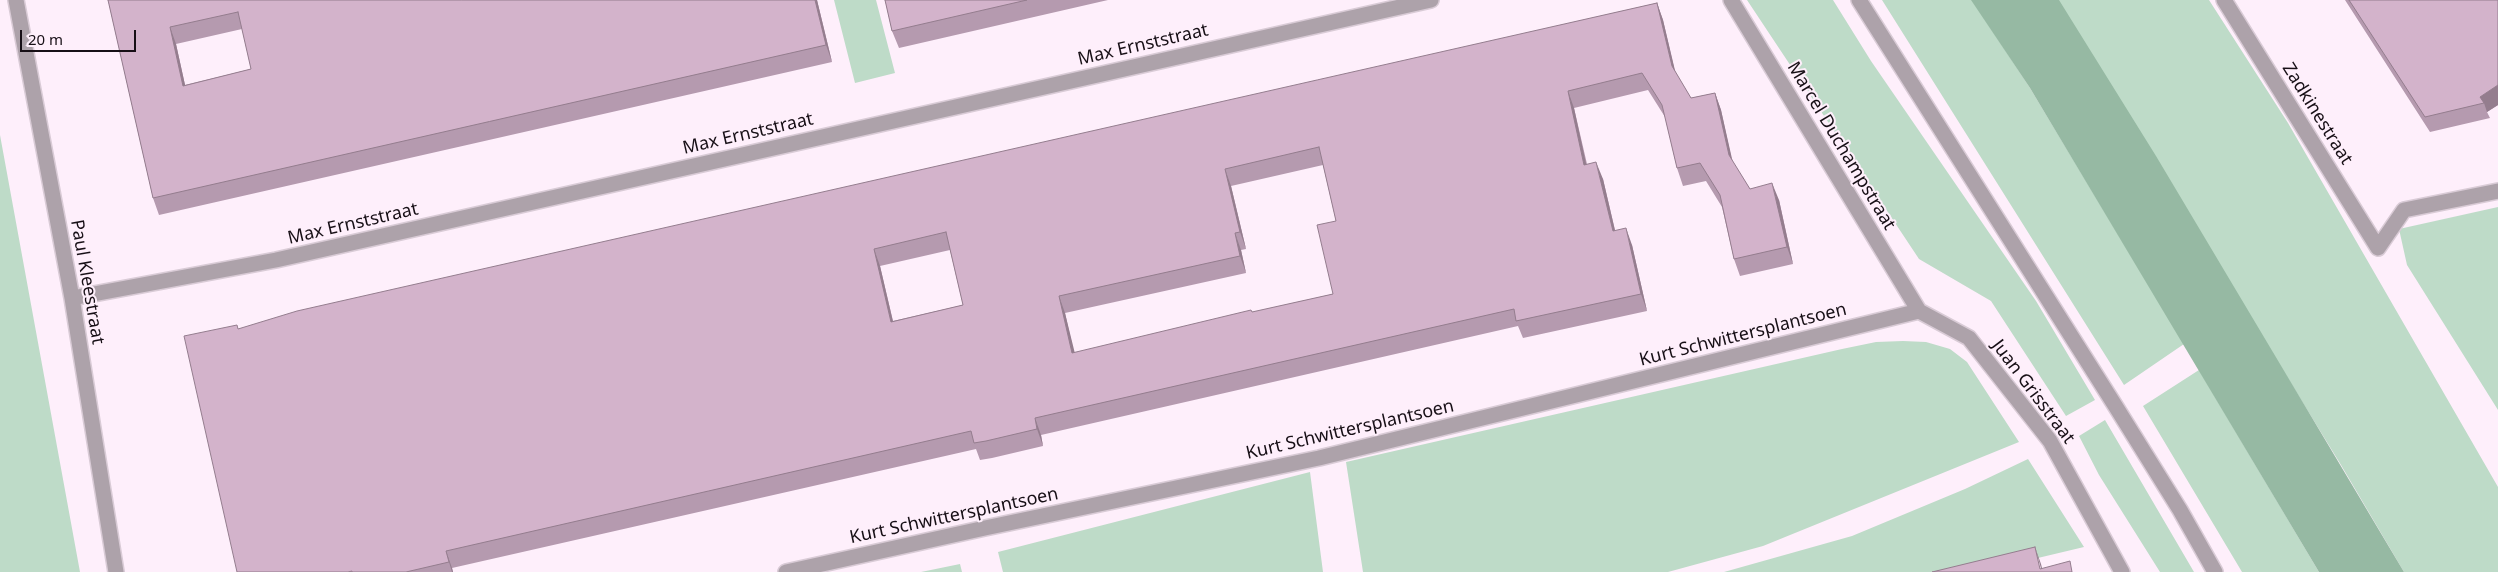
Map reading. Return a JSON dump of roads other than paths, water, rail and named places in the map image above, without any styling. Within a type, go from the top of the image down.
[{"type":"street","name":"Paul Kleestraat","points":[[16,0],[72,298],[116,572]]},
{"type":"street","name":"Max Ernststraat","points":[[72,298],[276,260],[1431,0]]},
{"type":"street","name":"Marcel Duchampstraat","points":[[1731,0],[1919,311]]},
{"type":"street","points":[[1859,0],[2116,407],[2180,510],[2215,572]]},
{"type":"street","name":"Zadkinestraat","points":[[2224,0],[2378,248],[2404,210],[2498,191]]},
{"type":"street","name":"Kurt Schwittersplantsoen","points":[[786,572],[975,530],[1319,458],[1919,311]]},
{"type":"street","name":"Juan Grisstraat","points":[[1919,311],[1969,338],[2050,440],[2122,572]]}]
